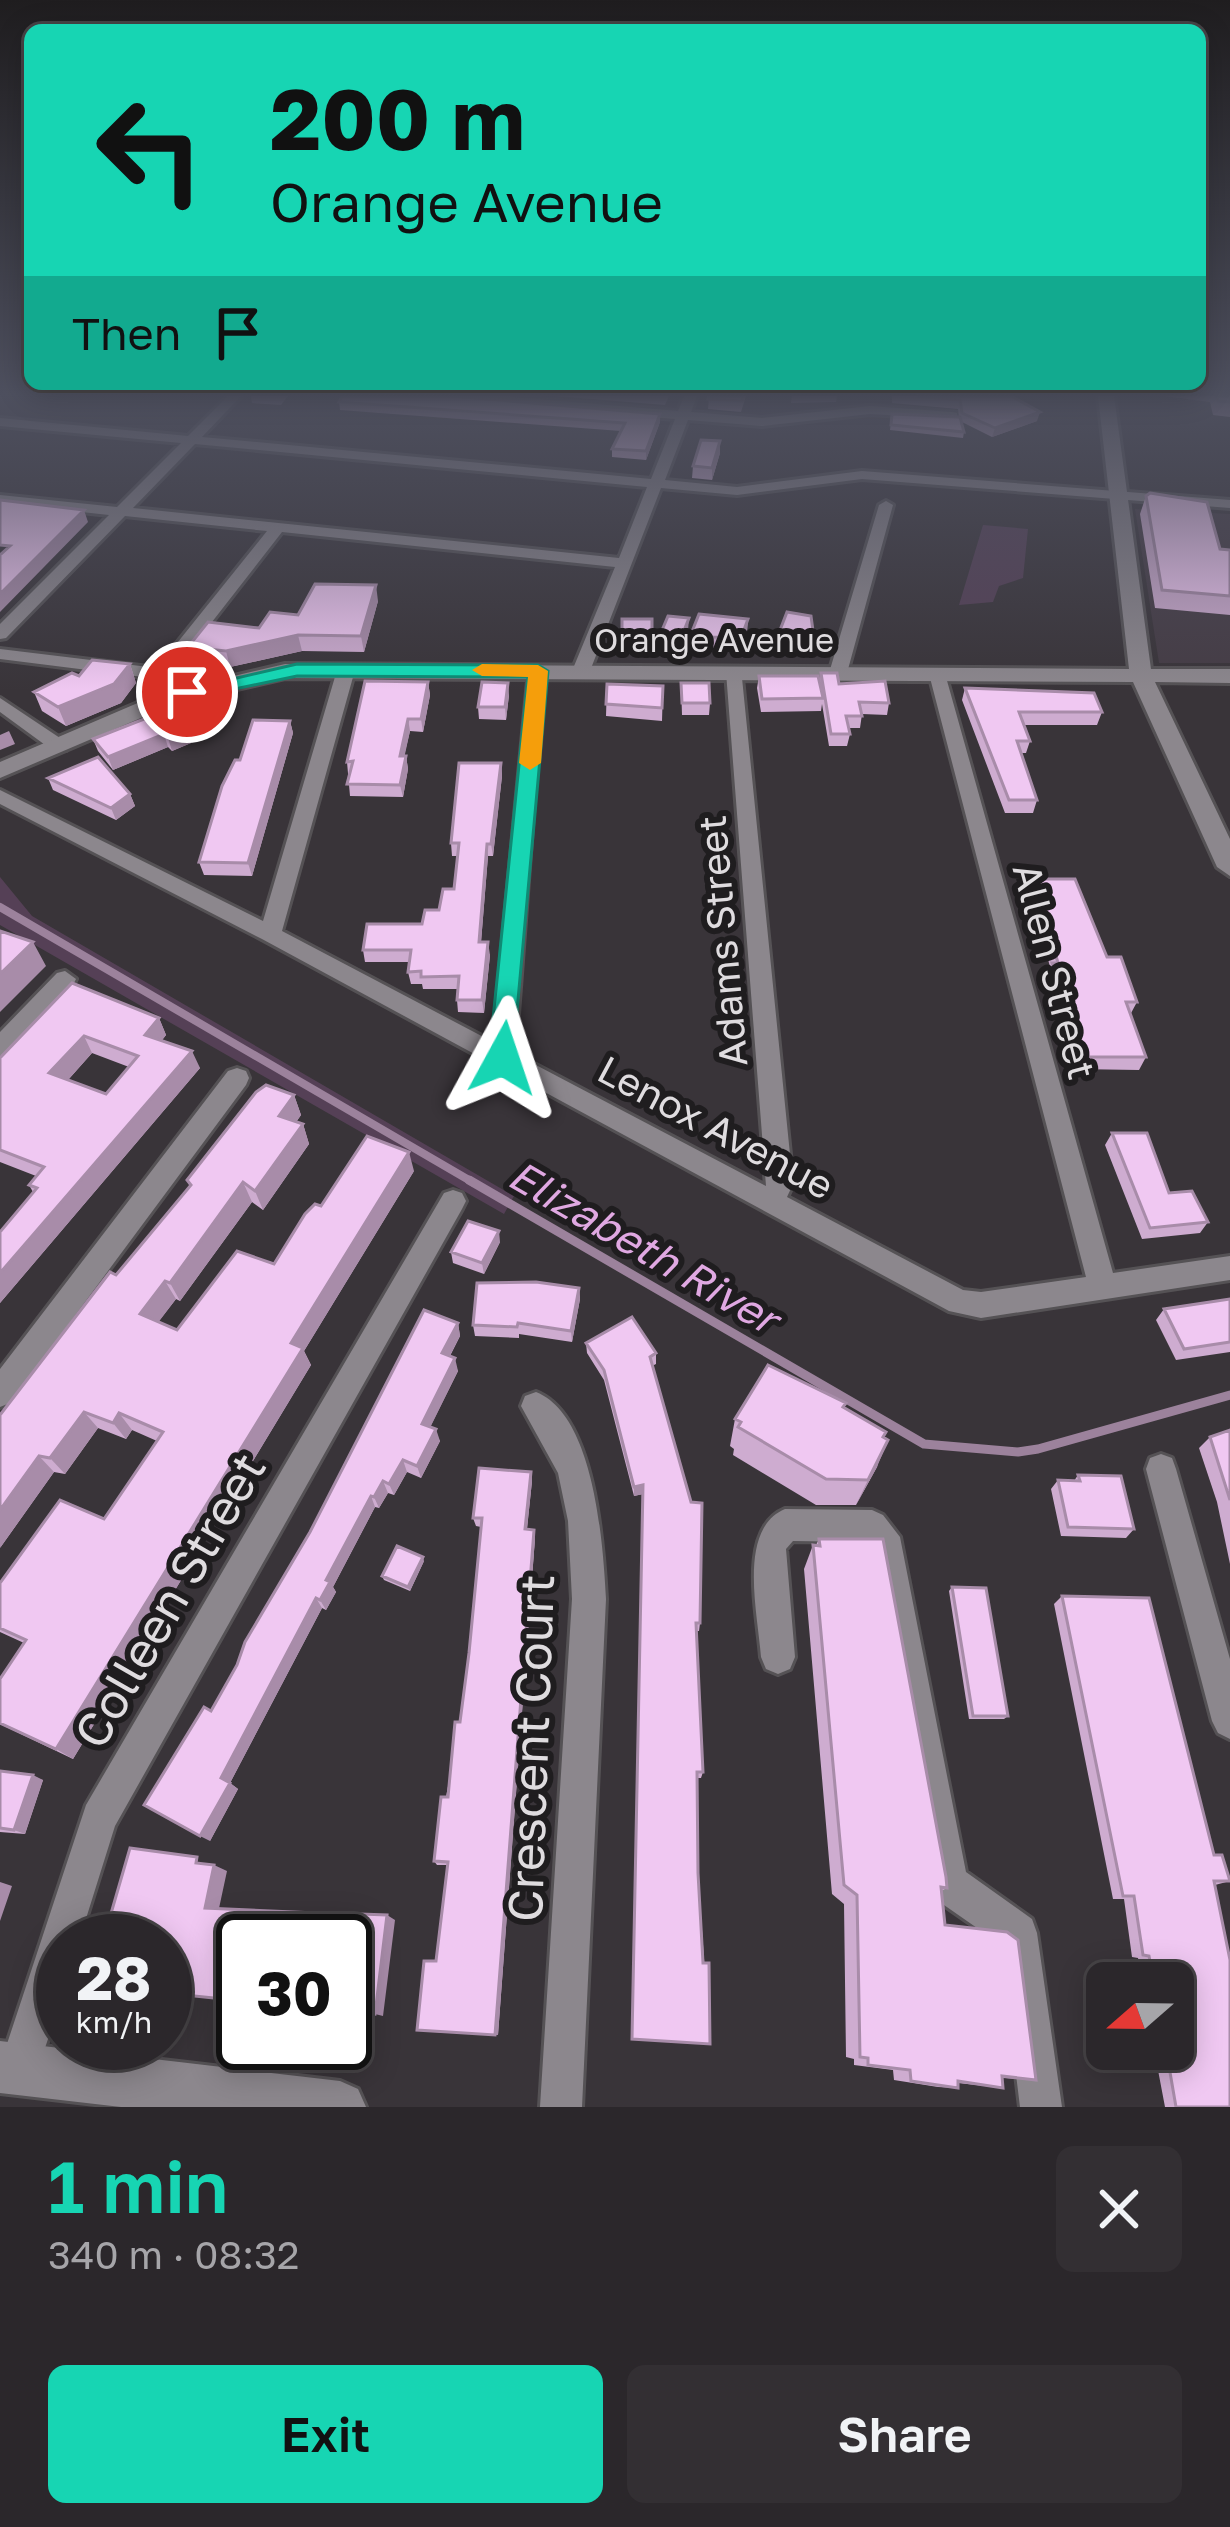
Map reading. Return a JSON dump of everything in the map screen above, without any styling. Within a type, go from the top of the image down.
[{"type":"street","points":[[0,634],[138,494]]},
{"type":"street","points":[[581,671],[653,494]]},
{"type":"street","points":[[1088,494],[1230,504]]},
{"type":"street","points":[[1119,497],[1141,675],[1230,868]]},
{"type":"street","points":[[0,499],[625,563]]},
{"type":"street","points":[[838,673],[838,658],[886,505]]},
{"type":"street","points":[[163,674],[278,527]]},
{"type":"street","points":[[0,654],[163,674],[178,680],[187,692]]},
{"type":"street","name":"Orange Avenue","points":[[0,771],[187,692],[284,670],[1230,676]]},
{"type":"street","points":[[270,934],[346,670]]},
{"type":"street","points":[[503,1058],[538,671]]},
{"type":"street","name":"Adams Street","points":[[735,672],[780,1184],[772,1202]]},
{"type":"street","name":"Allen Street","points":[[938,674],[1103,1287]]},
{"type":"street","points":[[0,703],[59,746]]},
{"type":"street","name":"Lenox Avenue","points":[[0,796],[970,1305],[1230,1268]]},
{"type":"street","points":[[0,1047],[65,979]]},
{"type":"street","points":[[0,1394],[237,1078]]},
{"type":"street","name":"Colleen Street","points":[[9,2069],[99,1818],[453,1201]]},
{"type":"street","name":"Crescent Court","points":[[536,1406],[572,1457],[585,1519],[589,1599],[561,2107]]},
{"type":"street","points":[[1161,1469],[1230,1721]]},
{"type":"street","points":[[778,1657],[770,1544],[785,1525],[872,1526],[889,1548],[948,1879],[957,1892],[1018,1933],[1041,2107]]},
{"type":"street","points":[[9,2069],[340,2107]]},
{"type":"shaded area","points":[[1135,509],[1230,514],[1230,663],[1159,663]]},
{"type":"shaded area","points":[[983,525],[1028,529],[1023,578],[999,586],[993,602],[959,605]]},
{"type":"shaded area","points":[[0,877],[32,916],[514,1196],[504,1214],[0,925]]},
{"type":"building","points":[[1146,496],[1207,502],[1220,549],[1230,550],[1230,596],[1162,590]]},
{"type":"building","points":[[0,500],[84,510],[0,594],[0,555],[10,546],[0,545]]},
{"type":"building","points":[[315,584],[376,585],[361,636],[298,635],[226,651],[188,647],[208,622],[259,628],[270,612],[298,615]]},
{"type":"building","points":[[787,612],[811,616],[814,638],[777,638]]},
{"type":"building","points":[[699,614],[748,619],[741,638],[712,637],[691,634]]},
{"type":"building","points":[[668,616],[689,618],[681,638],[660,635]]},
{"type":"building","points":[[622,619],[652,619],[652,639],[622,638]]},
{"type":"building","points":[[92,660],[130,664],[114,684],[58,707],[34,692],[72,673],[79,676]]},
{"type":"building","points":[[821,673],[837,673],[839,684],[885,681],[889,703],[859,702],[862,716],[846,716],[850,734],[831,734]]},
{"type":"building","points":[[759,676],[818,676],[823,698],[762,699]]},
{"type":"building","points":[[365,681],[428,682],[421,719],[408,719],[400,785],[347,784],[353,761],[347,762]]},
{"type":"building","points":[[482,682],[508,683],[505,707],[478,707]]},
{"type":"building","points":[[681,683],[709,683],[710,703],[682,703]]},
{"type":"building","points":[[607,684],[663,686],[662,708],[606,704]]},
{"type":"building","points":[[965,688],[1094,693],[1102,712],[1019,712],[1030,741],[1017,741],[1037,800],[1009,800]]},
{"type":"building","points":[[202,690],[215,706],[186,716],[173,700]]},
{"type":"building","points":[[167,710],[187,731],[168,738],[164,734],[108,757],[93,739]]},
{"type":"building","points":[[253,720],[290,721],[248,863],[199,862],[222,786],[235,760],[240,760]]},
{"type":"building","points":[[98,757],[130,794],[111,808],[48,778]]},
{"type":"building","points":[[459,763],[501,763],[491,844],[487,844],[479,942],[488,942],[482,1000],[457,1000],[459,976],[421,977],[421,971],[408,972],[411,950],[363,950],[367,924],[422,924],[425,910],[439,910],[443,889],[454,889],[459,843],[451,843]]},
{"type":"building","points":[[1035,879],[1075,879],[1107,957],[1121,957],[1137,1002],[1126,1002],[1146,1057],[1080,1057],[1073,1034],[1079,1034],[1064,982],[1058,982],[1052,963],[1058,963]]},
{"type":"building","points":[[0,931],[33,942],[0,974]]},
{"type":"building","points":[[72,983],[159,1018],[145,1035],[192,1051],[0,1273],[0,1232],[37,1188],[29,1185],[44,1167],[0,1150],[0,1058]],"holes":[[[84,1036],[138,1056],[106,1094],[49,1073]]]},
{"type":"building","points":[[266,1085],[294,1095],[279,1116],[303,1124],[255,1191],[243,1182],[170,1283],[165,1281],[140,1314],[177,1330],[237,1251],[274,1264],[305,1214],[315,1204],[321,1206],[367,1136],[409,1152],[291,1343],[303,1348],[56,1749],[0,1723],[0,1679],[26,1640],[0,1628],[0,1583],[60,1500],[104,1519],[163,1432],[119,1413],[113,1423],[84,1412],[50,1458],[39,1456],[0,1510],[0,1415],[110,1272],[116,1275],[191,1185],[187,1180]]},
{"type":"building","points":[[1112,1133],[1147,1133],[1169,1193],[1192,1191],[1208,1222],[1150,1228]]},
{"type":"building","points":[[468,1221],[499,1231],[482,1263],[451,1252]]},
{"type":"building","points":[[536,1282],[579,1288],[571,1331],[518,1323],[517,1327],[473,1325],[477,1283]]},
{"type":"building","points":[[1230,1299],[1230,1342],[1184,1349],[1164,1309]]},
{"type":"building","points":[[424,1310],[458,1323],[442,1353],[455,1358],[422,1424],[436,1429],[417,1466],[403,1460],[389,1484],[383,1481],[371,1496],[326,1580],[330,1582],[320,1600],[316,1598],[221,1778],[230,1783],[200,1836],[144,1805],[204,1707],[211,1711]]},
{"type":"building","points":[[632,1317],[656,1353],[650,1357],[691,1502],[702,1503],[700,1623],[696,1623],[703,1772],[697,1772],[698,1873],[703,1963],[709,1963],[710,2044],[632,2039],[643,1485],[634,1487],[604,1370],[586,1343]]},
{"type":"building","points":[[768,1365],[846,1403],[843,1407],[886,1432],[883,1437],[888,1440],[868,1480],[826,1479],[738,1427],[741,1422],[735,1419]]},
{"type":"building","points":[[1230,1430],[1230,1500],[1210,1437]]},
{"type":"building","points":[[479,1468],[531,1472],[525,1529],[534,1530],[495,2035],[417,2030],[424,1961],[436,1961],[448,1862],[434,1861],[441,1797],[448,1797],[455,1722],[460,1722],[469,1653],[482,1518],[473,1518]]},
{"type":"building","points":[[1078,1475],[1121,1476],[1134,1529],[1068,1527],[1058,1480],[1080,1481]]},
{"type":"building","points":[[819,1539],[883,1539],[946,1877],[947,1888],[941,1887],[945,1925],[1007,1932],[1018,1940],[1036,2080],[1002,2076],[1003,2088],[958,2081],[958,2088],[911,2081],[910,2070],[868,2065],[868,2058],[860,2057],[857,1895],[844,1885],[813,1545],[820,1546]]},
{"type":"building","points":[[397,1546],[423,1557],[408,1587],[382,1576]]},
{"type":"building","points":[[952,1587],[986,1588],[1008,1716],[973,1716]]},
{"type":"building","points":[[1062,1596],[1149,1598],[1214,1855],[1222,1855],[1230,1881],[1214,1881],[1230,1960],[1230,2107],[1176,2107],[1170,2070],[1194,2070],[1194,1962],[1150,1962],[1143,1955],[1134,1896],[1123,1896]]},
{"type":"building","points":[[0,1771],[33,1775],[14,1830],[0,1828]]},
{"type":"building","points":[[130,1848],[197,1857],[196,1863],[214,1865],[205,1908],[319,1914],[216,1914],[216,1998],[192,1996],[192,1914],[111,1914]]},
{"type":"building","points":[[372,1914],[387,1915],[375,2014]]},
{"type":"waterway","name":"Elizabeth River","points":[[0,907],[474,1183]]},
{"type":"waterway","name":"Elizabeth River","points":[[469,1180],[924,1444],[1018,1452],[1038,1449],[1230,1395]]},
{"type":"slow traffic","points":[[482,670],[538,671],[530,763]]},
{"type":"route","points":[[187,692],[297,670],[538,671],[503,1058]]}]
